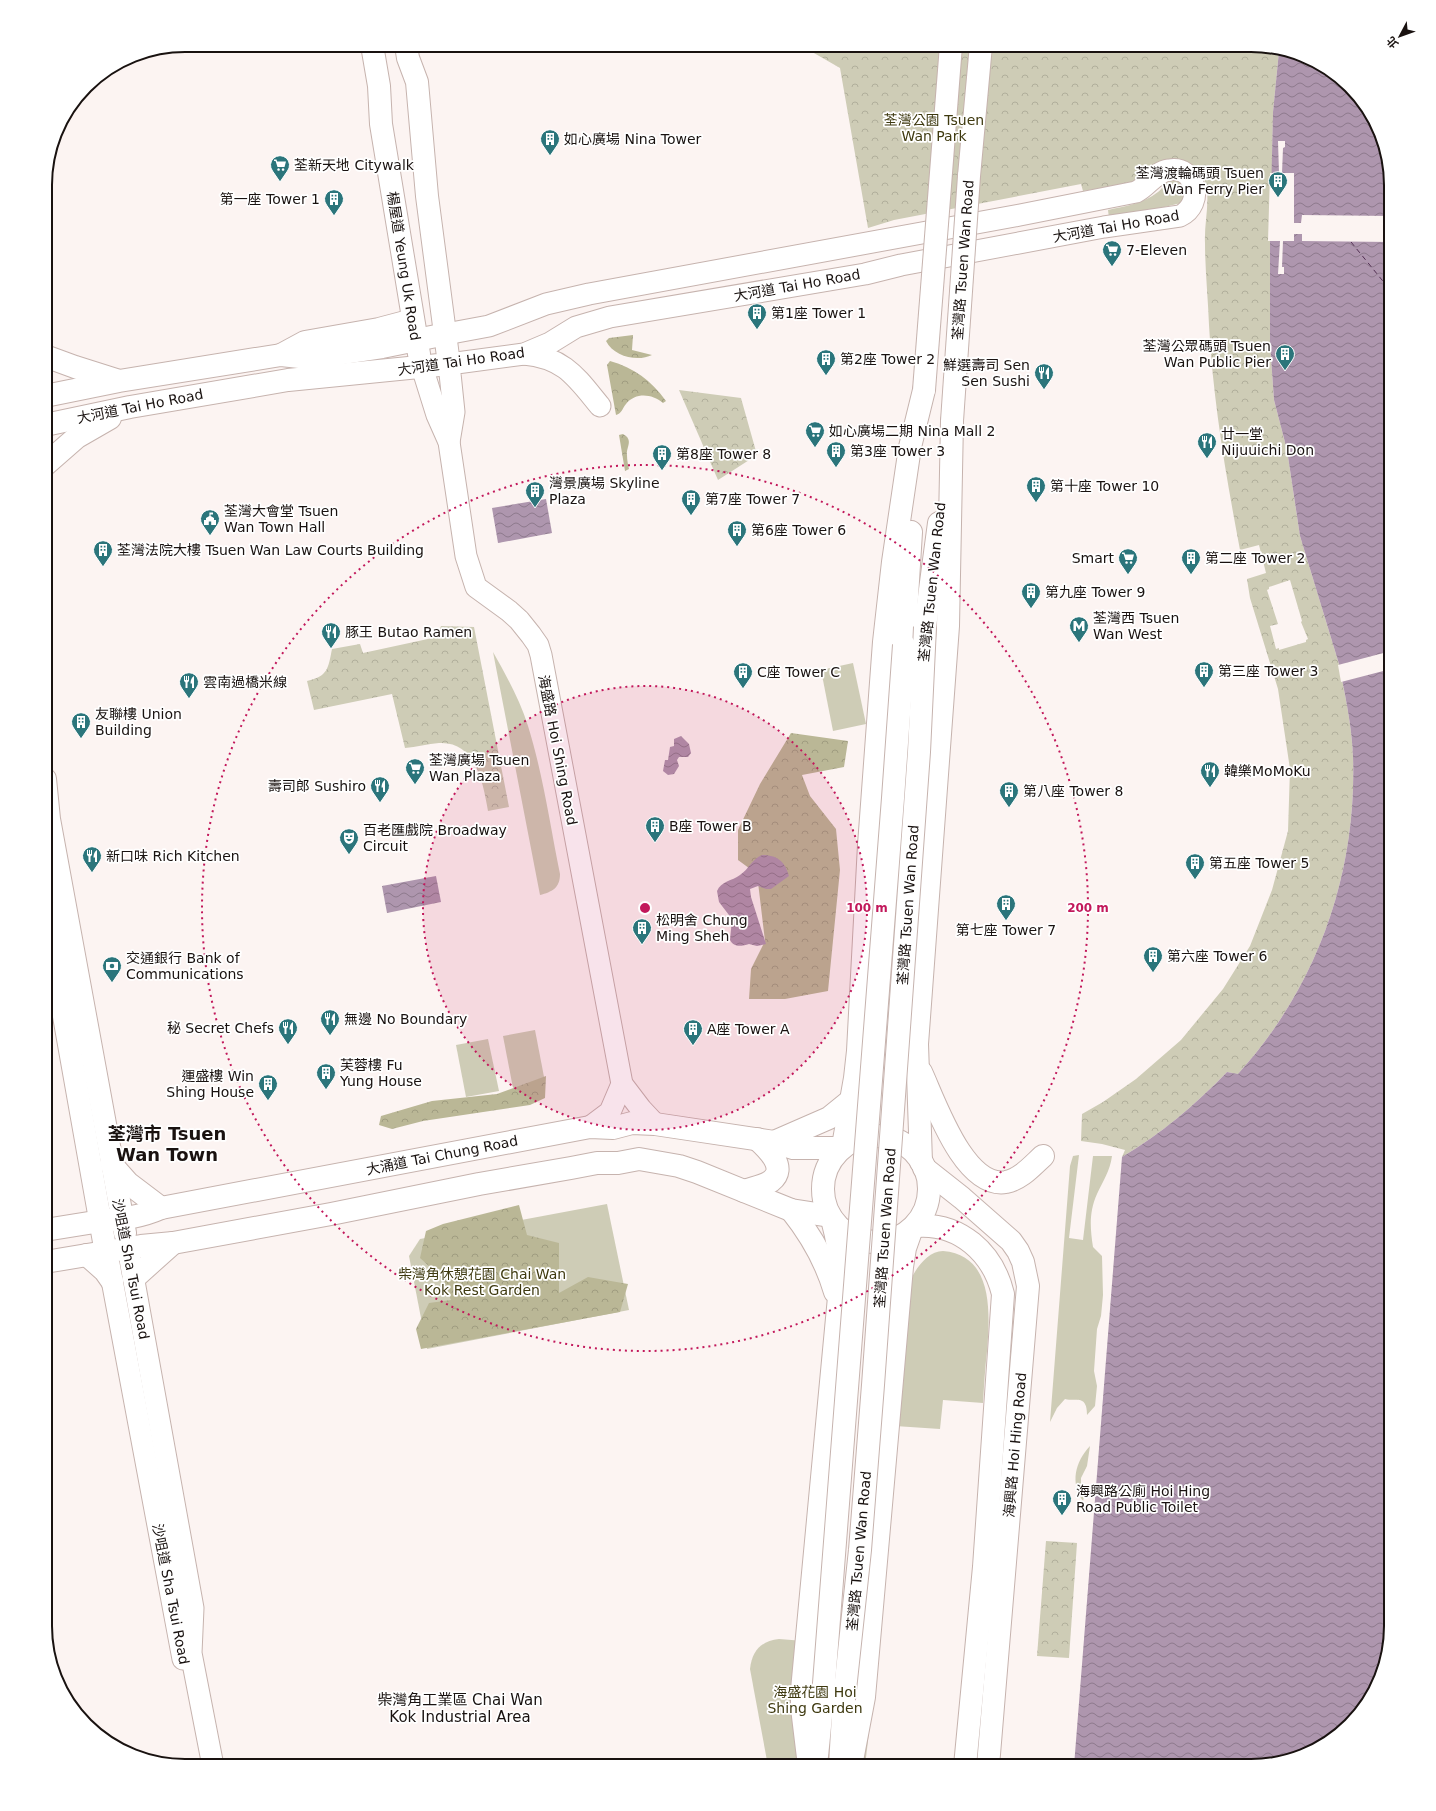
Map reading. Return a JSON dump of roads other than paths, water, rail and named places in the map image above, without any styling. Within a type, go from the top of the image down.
[{"type":"main road","name":"楊屋道 Yeung Uk Road","points":[[373,52],[379,86],[381,124],[422,367]]},
{"type":"main road","points":[[407,52],[418,82],[427,196],[449,364]]},
{"type":"main road","name":"荃灣路 Tsuen Wan Road","points":[[817,1759],[892,814],[908,558],[921,445],[950,52]]},
{"type":"main road","name":"荃灣路 Tsuen Wan Road","points":[[840,1759],[842,1712],[860,1550],[874,1377],[919,752],[925,627],[952,421],[969,176],[980,52]]},
{"type":"main road","name":"大河道 Tai Ho Road","points":[[52,394],[119,380],[281,355],[309,358],[415,330],[446,334]]},
{"type":"main road","name":"大河道 Tai Ho Road","points":[[52,359],[119,380]]},
{"type":"main road","name":"大河道 Tai Ho Road","points":[[52,424],[130,407],[288,380],[449,364]]},
{"type":"main road","points":[[808,1759],[802,1708],[802,1690],[836,1332],[841,1262],[838,1242],[826,1202],[824,1180],[830,1164],[842,1147],[855,1078],[858,1051],[880,673],[892,562],[910,447],[924,390]]},
{"type":"main road","points":[[52,459],[77,436],[130,407]]},
{"type":"main road","points":[[853,1759],[864,1697],[902,1267],[905,1248],[913,1228],[920,1218],[927,1194],[926,1176],[923,1165],[917,1054],[948,626],[952,421]]},
{"type":"main road","name":"沙咀道 Sha Tsui Road","points":[[52,836],[113,1181],[101,1221],[97,1254]]},
{"type":"main road","name":"沙咀道 Sha Tsui Road","points":[[52,937],[123,1220],[128,1248]]},
{"type":"main road","points":[[917,1054],[955,1146],[964,1160],[974,1170],[984,1177],[995,1181],[1005,1182],[1022,1174],[1042,1156]]},
{"type":"main road","points":[[744,1191],[770,1182],[776,1176],[776,1162],[766,1141],[829,1118],[850,1101]]},
{"type":"main road","name":"大涌道 Tai Chung Road","points":[[52,1229],[101,1221],[123,1220],[161,1208],[590,1127],[611,1120],[655,1124],[766,1141],[793,1148],[842,1147]]},
{"type":"main road","points":[[842,1147],[861,1138],[884,1136],[897,1140],[908,1148],[923,1165]]},
{"type":"main road","points":[[52,1261],[173,1242],[350,1211],[597,1163],[618,1163],[639,1159],[679,1166],[698,1172],[791,1210],[831,1217],[848,1235],[858,1241],[871,1244],[899,1238],[913,1228]]},
{"type":"main road","name":"海興路 Hoi Hing Road","points":[[923,1165],[1002,1232],[1018,1251],[1027,1273],[1028,1286],[989,1759]]},
{"type":"main road","points":[[113,1181],[161,1208]]},
{"type":"main road","points":[[791,1210],[820,1252],[838,1302]]},
{"type":"main road","name":"海興路 Hoi Hing Road","points":[[913,1228],[922,1225],[950,1231],[973,1242],[985,1255],[995,1270],[1000,1281],[1003,1294],[984,1567],[966,1759]]},
{"type":"main road","points":[[134,1278],[173,1242]]},
{"type":"main road","points":[[97,1254],[112,1282]]},
{"type":"street","name":"大河道 Tai Ho Road","points":[[446,334],[489,326],[546,304],[589,294],[997,220],[1136,192],[1144,188],[1156,175],[1168,170],[1180,171],[1187,175],[1195,188],[1193,205],[1188,211],[1180,216],[1104,228],[901,265],[865,274],[592,321],[576,327],[550,342],[524,354],[449,364]]},
{"type":"street","points":[[524,354],[541,356],[559,363],[576,377],[600,406]]},
{"type":"street","name":"海盛路 Hoi Shing Road","points":[[449,364],[454,412],[449,442]]},
{"type":"street","name":"海盛路 Hoi Shing Road","points":[[422,367],[437,415],[449,442],[466,556],[476,587],[519,620],[538,645],[622,1084],[641,1109],[655,1124]]},
{"type":"street","points":[[611,1120],[622,1084]]},
{"type":"street","name":"沙咀道 Sha Tsui Road","points":[[128,1248],[193,1608],[187,1655]]},
{"type":"street","name":"沙咀道 Sha Tsui Road","points":[[112,1282],[207,1759]]},
{"type":"water","points":[[1279,55],[1302,62],[1325,74],[1339,85],[1362,111],[1377,142],[1383,168],[1383,1643],[1374,1677],[1362,1700],[1339,1726],[1325,1737],[1302,1749],[1268,1758],[1251,1759],[1075,1759],[1122,1157],[1150,1139],[1178,1118],[1227,1072],[1238,1074],[1266,1040],[1290,1004],[1310,966],[1327,927],[1339,886],[1348,844],[1352,801],[1353,757],[1348,710],[1339,664],[1300,536],[1287,450],[1274,400],[1270,344],[1270,241],[1273,112]]},
{"type":"water","points":[[546,499],[552,533],[498,543],[492,508]]},
{"type":"water","points":[[681,736],[689,744],[691,753],[688,757],[679,757],[677,760],[679,766],[674,774],[668,775],[663,771],[665,760],[668,760],[670,747],[674,746],[674,739]]},
{"type":"water","points":[[762,855],[772,856],[780,860],[785,866],[789,876],[771,889],[758,886],[750,889],[751,897],[766,944],[757,946],[749,944],[741,946],[736,945],[730,940],[732,919],[719,902],[717,891],[721,885],[740,875]]},
{"type":"water","points":[[436,876],[441,902],[387,913],[382,886]]},
{"type":"place","name":"如心廣場 Nina Tower","points":[[550,156]]},
{"type":"place","name":"荃新天地 Citywalk","points":[[280,182]]},
{"type":"place","name":"荃灣渡輪碼頭 Tsuen Wan Ferry Pier","points":[[1278,198]]},
{"type":"place","name":"第一座 Tower 1","points":[[334,216]]},
{"type":"place","name":"7-Eleven","points":[[1112,267]]},
{"type":"place","name":"第1座 Tower 1","points":[[757,330]]},
{"type":"place","name":"荃灣公眾碼頭 Tsuen Wan Public Pier","points":[[1285,371]]},
{"type":"place","name":"第2座 Tower 2","points":[[826,376]]},
{"type":"place","name":"鮮選壽司 Sen Sen Sushi","points":[[1044,390]]},
{"type":"place","name":"如心廣場二期 Nina Mall 2","points":[[815,448]]},
{"type":"place","name":"廿一堂 Nijuuichi Don","points":[[1207,459]]},
{"type":"place","name":"第3座 Tower 3","points":[[836,468]]},
{"type":"place","name":"第8座 Tower 8","points":[[662,471]]},
{"type":"place","name":"第十座 Tower 10","points":[[1036,503]]},
{"type":"place","name":"灣景廣場 Skyline Plaza","points":[[535,508]]},
{"type":"place","name":"第7座 Tower 7","points":[[691,516]]},
{"type":"place","name":"荃灣大會堂 Tsuen Wan Town Hall","points":[[210,536]]},
{"type":"place","name":"第6座 Tower 6","points":[[737,547]]},
{"type":"place","name":"荃灣法院大樓 Tsuen Wan Law Courts Building","points":[[103,567]]},
{"type":"place","name":"Smart","points":[[1128,575]]},
{"type":"place","name":"第二座 Tower 2","points":[[1191,575]]},
{"type":"place","name":"第九座 Tower 9","points":[[1031,609]]},
{"type":"place","name":"荃灣西 Tsuen Wan West","points":[[1079,643]]},
{"type":"place","name":"豚王 Butao Ramen","points":[[331,649]]},
{"type":"place","name":"第三座 Tower 3","points":[[1204,688]]},
{"type":"place","name":"C座 Tower C","points":[[743,689]]},
{"type":"place","name":"雲南過橋米線","points":[[189,699]]},
{"type":"place","name":"友聯樓 Union Building","points":[[81,739]]},
{"type":"place","name":"荃灣廣場 Tsuen Wan Plaza","points":[[415,785]]},
{"type":"place","name":"韓樂MoMoKu","points":[[1210,788]]},
{"type":"place","name":"壽司郎 Sushiro","points":[[380,803]]},
{"type":"place","name":"第八座 Tower 8","points":[[1009,808]]},
{"type":"place","name":"B座 Tower B","points":[[655,843]]},
{"type":"place","name":"百老匯戲院 Broadway Circuit","points":[[349,855]]},
{"type":"place","name":"新口味 Rich Kitchen","points":[[92,873]]},
{"type":"place","name":"第五座 Tower 5","points":[[1195,880]]},
{"type":"place","name":"第七座 Tower 7","points":[[1006,921]]},
{"type":"place","name":"松明舍 Chung Ming Sheh","points":[[642,945]]},
{"type":"place","name":"第六座 Tower 6","points":[[1153,973]]},
{"type":"place","name":"交通銀行 Bank of Communications","points":[[112,983]]},
{"type":"place","name":"無邊 No Boundary","points":[[330,1036]]},
{"type":"place","name":"秘 Secret Chefs","points":[[288,1045]]},
{"type":"place","name":"A座 Tower A","points":[[693,1046]]},
{"type":"place","name":"芙蓉樓 Fu Yung House","points":[[326,1090]]},
{"type":"place","name":"運盛樓 Win Shing House","points":[[268,1101]]},
{"type":"place","name":"海興路公廁 Hoi Hing Road Public Toilet","points":[[1062,1516]]},
{"type":"district","name":"荃灣市 Tsuen Wan Town","points":[[167,1143]]},
{"type":"district","name":"柴灣角工業區 Chai Wan Kok Industrial Area","points":[[460,1708]]},
{"type":"park label","name":"荃灣公園 Tsuen Wan Park","points":[[934,128]]},
{"type":"park label","name":"柴灣角休憩花園 Chai Wan Kok Rest Garden","points":[[482,1282]]},
{"type":"park label","name":"海盛花園 Hoi Shing Garden","points":[[815,1700]]}]
